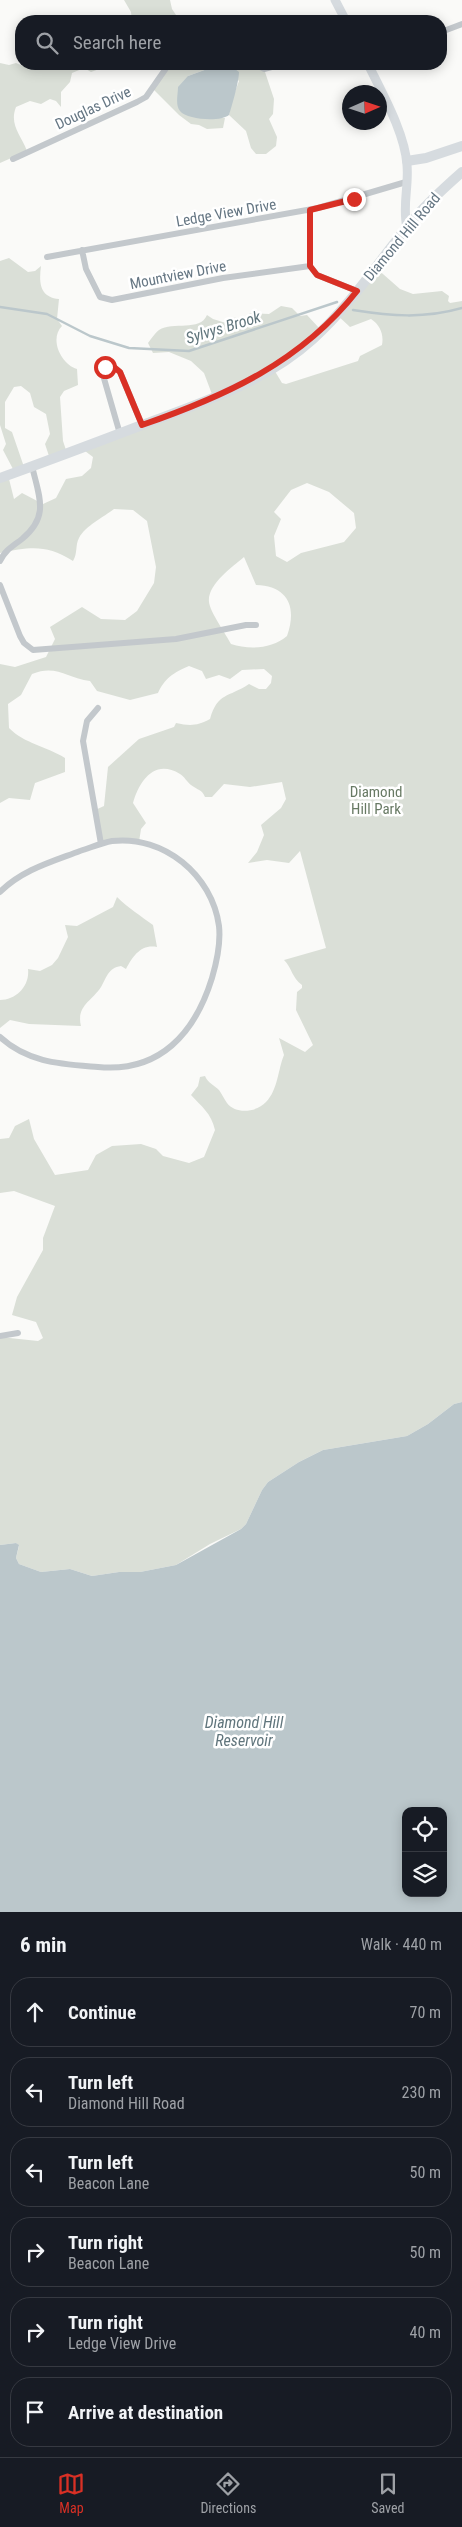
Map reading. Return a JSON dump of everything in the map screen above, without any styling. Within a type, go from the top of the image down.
[{"type":"main road","points":[[407,161],[426,158],[462,146]]},
{"type":"main road","name":"Diamond Hill Road","points":[[0,478],[206,401],[268,370],[313,339],[345,306],[407,228],[462,172]]},
{"type":"street","points":[[335,0],[343,15]]},
{"type":"street","points":[[447,30],[462,24]]},
{"type":"street","name":"Douglas Drive","points":[[14,159],[146,97],[165,70]]},
{"type":"street","points":[[371,70],[402,140],[407,161],[404,213],[407,228]]},
{"type":"street","name":"Ledge View Drive","points":[[47,257],[310,210],[354,199],[406,182]]},
{"type":"street","points":[[310,210],[310,266],[317,275],[357,291]]},
{"type":"street","name":"Mountview Drive","points":[[82,250],[93,286],[100,297],[112,300],[223,278],[310,266]]},
{"type":"street","points":[[120,434],[103,375],[105,367],[114,367],[120,372],[142,425]]},
{"type":"street","points":[[0,561],[4,552],[24,537],[38,520],[41,509],[32,466]]},
{"type":"street","points":[[0,585],[20,636],[24,643],[33,650],[176,639],[246,625],[256,625]]},
{"type":"street","points":[[98,708],[87,721],[83,742],[101,844]]},
{"type":"street","points":[[0,892],[30,870],[101,844],[126,841],[140,842],[166,851],[188,867],[206,888],[216,914],[219,941],[215,968],[202,1005],[189,1028],[171,1047],[148,1060],[122,1067],[40,1060],[14,1048],[0,1037]]},
{"type":"street","points":[[0,1336],[18,1333]]},
{"type":"green space","points":[[124,0],[170,0],[176,15],[131,15]]},
{"type":"green space","points":[[0,63],[9,65],[15,63],[15,70],[79,70],[72,73],[70,82],[61,92],[61,107],[56,101],[50,99],[41,104],[30,101],[16,107],[14,113],[15,125],[27,151],[0,163]]},
{"type":"green space","points":[[164,70],[204,70],[188,76],[197,118],[225,118],[223,128],[207,129],[191,124],[179,115],[152,88]]},
{"type":"green space","points":[[227,70],[263,70],[265,72],[274,99],[273,114],[269,119],[277,137],[276,146],[266,154],[256,154],[251,148],[246,131],[229,115],[231,102],[239,81]]},
{"type":"green space","points":[[9,258],[28,272],[35,271],[41,266],[40,278],[44,292],[52,298],[59,299],[57,319],[62,326],[58,331],[57,344],[66,362],[77,369],[78,385],[64,391],[60,397],[63,441],[67,453],[49,456],[45,444],[50,434],[46,414],[34,407],[30,393],[21,386],[14,387],[5,402],[5,428],[12,432],[24,467],[13,469],[3,450],[6,444],[0,425],[0,261]]},
{"type":"green space","name":"Diamond Hill Park","points":[[375,267],[400,289],[413,294],[442,291],[449,296],[448,301],[450,303],[462,301],[462,1402],[454,1404],[428,1424],[407,1436],[323,1450],[299,1462],[268,1482],[262,1490],[246,1524],[241,1529],[210,1544],[176,1565],[140,1572],[119,1572],[92,1576],[70,1569],[41,1572],[19,1564],[16,1558],[19,1546],[16,1543],[0,1545],[0,1337],[38,1341],[43,1338],[36,1322],[12,1315],[17,1297],[43,1250],[43,1238],[55,1206],[14,1191],[0,1193],[0,1139],[9,1138],[15,1126],[29,1119],[34,1139],[55,1175],[88,1170],[96,1155],[112,1146],[141,1144],[156,1149],[163,1156],[189,1163],[204,1157],[215,1130],[209,1115],[191,1095],[198,1086],[200,1077],[205,1076],[219,1090],[231,1107],[241,1111],[252,1110],[266,1102],[273,1092],[284,1055],[279,1038],[305,1052],[313,1045],[296,1010],[297,992],[302,988],[302,985],[284,960],[326,948],[300,851],[289,863],[267,860],[248,863],[257,852],[264,835],[261,825],[281,808],[286,799],[282,782],[250,787],[224,784],[212,797],[205,797],[201,791],[191,785],[180,774],[163,769],[155,771],[139,787],[133,803],[146,823],[141,829],[139,842],[100,843],[93,811],[104,806],[108,767],[139,739],[174,727],[176,723],[193,725],[210,719],[213,710],[220,700],[249,684],[259,689],[266,689],[271,683],[272,676],[264,669],[242,670],[230,679],[219,675],[206,679],[202,671],[189,666],[170,676],[158,693],[130,700],[97,691],[90,681],[55,671],[40,671],[32,674],[21,695],[8,704],[9,728],[22,738],[65,758],[65,772],[35,783],[30,800],[9,798],[0,803],[0,664],[15,667],[46,657],[55,639],[50,627],[82,607],[101,619],[125,620],[137,611],[154,583],[156,567],[147,521],[133,510],[114,509],[90,526],[79,538],[73,561],[46,549],[38,548],[0,553],[0,479],[8,475],[14,499],[22,493],[43,504],[56,498],[66,479],[82,476],[91,468],[93,457],[81,448],[213,397],[204,373],[191,361],[169,352],[153,353],[148,343],[159,330],[165,327],[199,323],[207,315],[226,323],[232,318],[246,317],[250,313],[269,314],[281,306],[292,308],[300,316],[307,315],[320,329],[273,368],[282,383],[286,384],[358,361],[360,356],[382,345],[381,330],[371,319],[350,327],[336,314]],"holes":[[[307,483],[329,492],[354,513],[356,528],[344,542],[301,553],[287,562],[276,556],[274,536],[281,519],[274,512],[291,490]],[[244,557],[256,585],[276,589],[288,600],[291,616],[287,636],[274,644],[253,648],[231,644],[210,606],[209,596],[216,583]]]},
{"type":"green space","points":[[117,897],[153,925],[157,947],[142,949],[126,969],[121,966],[111,971],[83,1009],[80,1019],[81,1026],[29,1024],[10,1020],[0,1028],[0,1000],[11,998],[21,991],[27,981],[28,969],[40,971],[52,965],[58,958],[68,937],[65,925],[77,926],[113,907]]},
{"type":"water","points":[[204,70],[236,70],[239,72],[229,115],[219,119],[204,119],[189,116],[180,111],[177,103],[178,87],[188,76]]},
{"type":"water","name":"Diamond Hill Reservoir","points":[[462,1402],[462,1912],[0,1912],[0,1545],[16,1543],[19,1545],[16,1558],[19,1564],[41,1572],[70,1569],[92,1576],[119,1572],[140,1572],[176,1565],[241,1529],[246,1524],[262,1490],[268,1482],[299,1462],[323,1450],[407,1436],[428,1424],[454,1404]]},
{"type":"waterway","name":"Sylvys Brook","points":[[0,307],[47,314],[90,336],[129,348],[189,351],[337,302]]},
{"type":"waterway","name":"Sylvys Brook","points":[[353,310],[381,314],[421,315],[462,308]]},
{"type":"route","points":[[105,367],[114,367],[120,372],[142,425],[181,412],[231,390],[283,360],[313,339],[357,291],[317,275],[310,266],[310,210],[354,199]]}]
